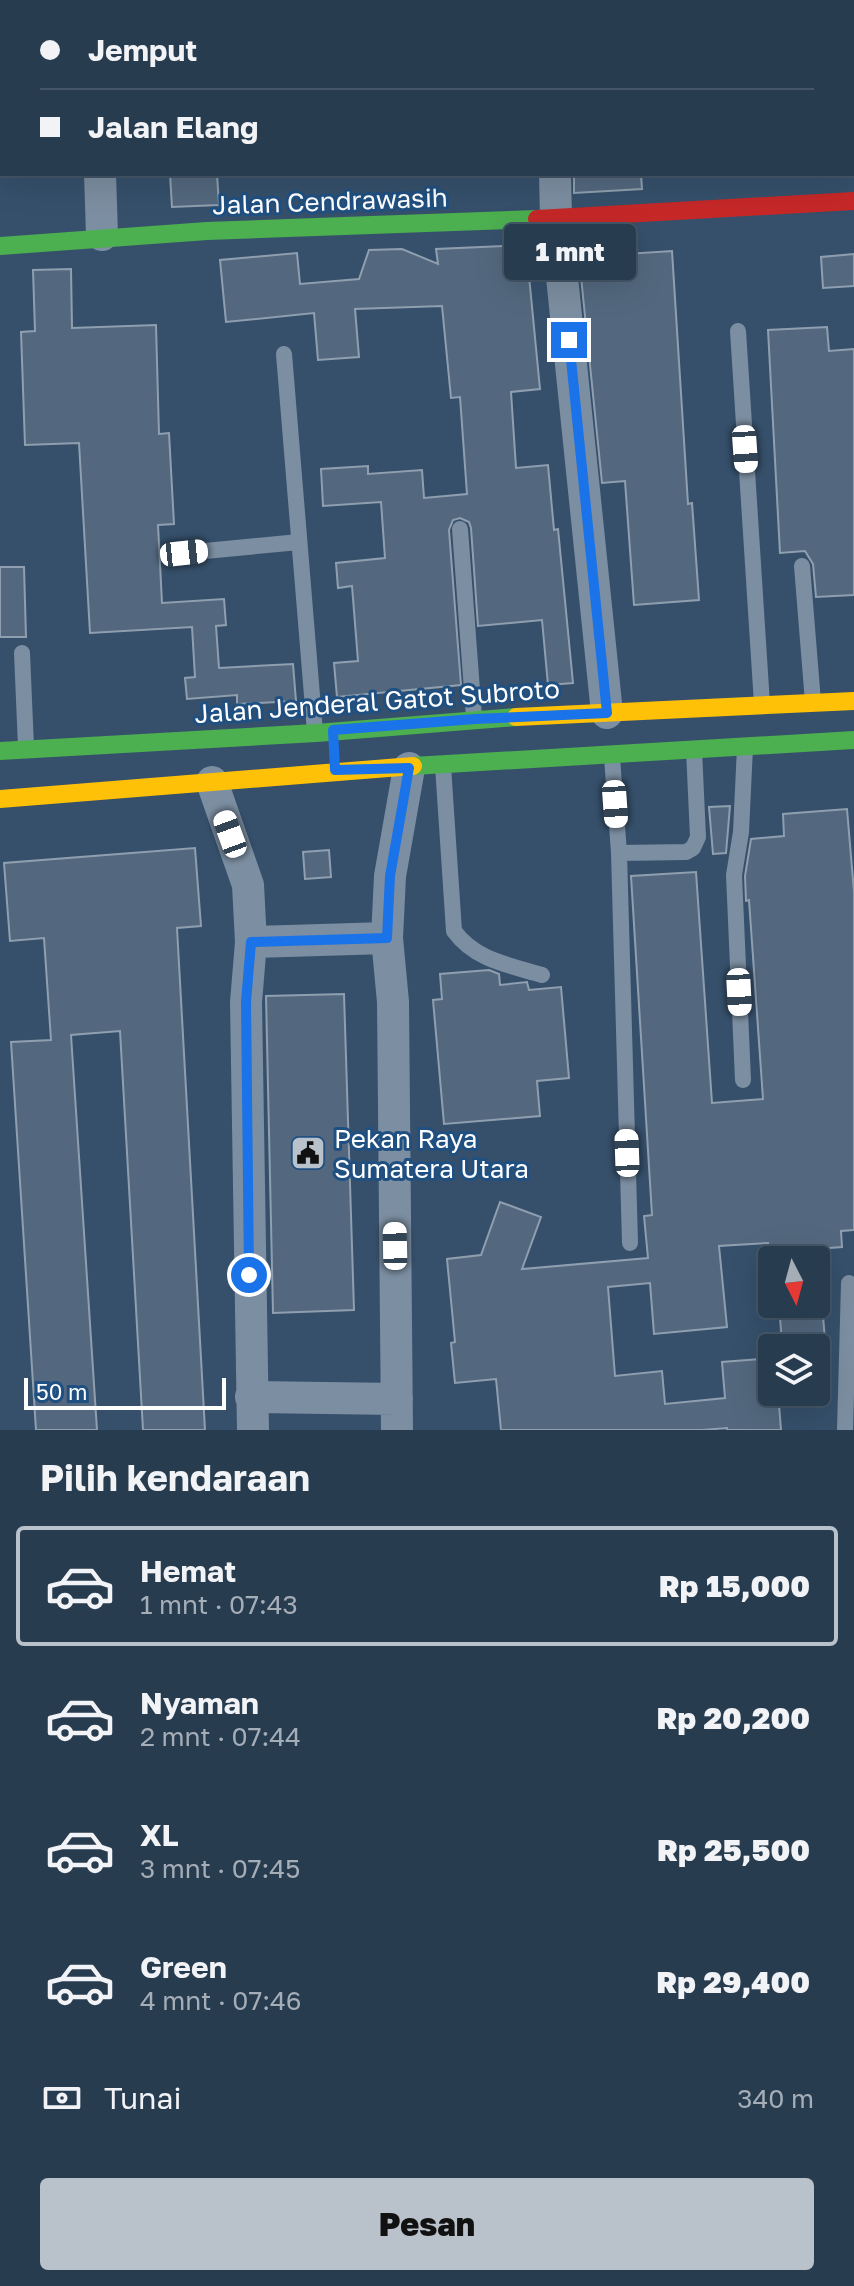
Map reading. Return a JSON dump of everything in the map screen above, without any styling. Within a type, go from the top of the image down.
[{"type":"main road","name":"Jalan Cendrawasih","points":[[0,246],[102,235],[556,219],[786,202],[854,201]]},
{"type":"main road","name":"Jalan Jenderal Gatot Subroto","points":[[0,799],[212,782],[330,747],[475,719],[854,701]]},
{"type":"main road","name":"Jalan Jenderal Gatot Subroto","points":[[0,751],[330,747],[409,768],[854,740]]},
{"type":"street","points":[[100,176],[102,235]]},
{"type":"street","points":[[555,176],[556,219],[607,713]]},
{"type":"street","points":[[251,1397],[397,1414],[393,1002],[387,938],[390,876],[409,768]]},
{"type":"street","points":[[212,782],[248,885],[251,942],[246,1002],[253,1430]]},
{"type":"street","points":[[251,942],[387,938]]},
{"type":"lane","points":[[738,331],[762,705]]},
{"type":"lane","points":[[284,354],[299,542],[330,747]]},
{"type":"lane","points":[[460,529],[475,719]]},
{"type":"lane","points":[[184,553],[299,542]]},
{"type":"lane","points":[[802,566],[813,703]]},
{"type":"lane","points":[[22,653],[26,749]]},
{"type":"lane","points":[[743,1080],[734,875],[741,832],[745,747]]},
{"type":"lane","points":[[619,853],[686,852],[693,848],[698,837],[694,750]]},
{"type":"lane","points":[[611,755],[619,853],[630,1243]]},
{"type":"lane","points":[[443,765],[454,931],[471,950],[483,956],[542,975]]},
{"type":"lane","points":[[845,1430],[849,1283]]},
{"type":"building","points":[[170,176],[217,176],[219,205],[172,207]]},
{"type":"building","points":[[574,176],[641,176],[642,189],[574,193]]},
{"type":"building","points":[[526,245],[540,389],[511,392],[516,468],[548,465],[554,530],[558,529],[573,683],[548,685],[542,620],[478,626],[471,528],[469,522],[460,518],[453,520],[449,530],[461,685],[337,697],[334,663],[358,661],[352,586],[338,588],[336,563],[385,558],[381,502],[323,506],[321,469],[368,466],[368,474],[422,470],[424,498],[467,494],[460,397],[451,398],[442,306],[355,309],[359,357],[318,360],[314,313],[226,322],[220,260],[297,253],[300,284],[359,279],[369,250],[402,249],[438,264],[436,249]]},
{"type":"building","points":[[672,251],[688,504],[692,503],[699,600],[634,605],[625,481],[602,483],[579,257]]},
{"type":"building","points":[[854,254],[854,286],[823,288],[821,257]]},
{"type":"building","points":[[71,269],[72,328],[156,325],[159,434],[169,433],[174,524],[158,525],[162,603],[224,599],[226,625],[216,626],[219,668],[293,664],[296,701],[237,704],[237,695],[187,699],[185,678],[195,677],[192,627],[90,633],[79,443],[25,445],[21,332],[35,331],[33,270]]},
{"type":"building","points":[[827,327],[829,351],[854,349],[854,595],[816,597],[813,564],[805,551],[780,553],[768,330]]},
{"type":"building","points":[[0,567],[24,567],[26,637],[0,637]]},
{"type":"building","points":[[730,806],[726,853],[713,854],[709,807]]},
{"type":"building","points":[[847,809],[854,892],[854,1230],[841,1231],[842,1247],[769,1246],[768,1243],[719,1246],[727,1327],[654,1334],[650,1283],[608,1287],[615,1376],[662,1371],[665,1404],[725,1398],[722,1362],[758,1359],[758,1406],[779,1406],[781,1430],[501,1430],[496,1379],[455,1383],[451,1343],[455,1342],[447,1259],[481,1255],[500,1202],[541,1217],[522,1269],[648,1258],[644,1216],[652,1215],[631,876],[696,872],[712,1103],[763,1099],[745,876],[751,839],[784,836],[783,814]]},
{"type":"building","points":[[195,848],[201,926],[177,928],[205,1430],[143,1430],[120,1031],[71,1035],[97,1430],[36,1430],[11,1042],[51,1040],[44,938],[10,941],[4,863]]},
{"type":"building","points":[[329,850],[331,877],[305,879],[303,852]]},
{"type":"building","points":[[489,970],[499,974],[500,985],[527,982],[529,990],[561,987],[569,1078],[537,1081],[540,1116],[444,1124],[433,1000],[442,999],[440,974]]},
{"type":"building","name":"Pekan Raya Sumatera Utara","points":[[344,994],[354,1310],[273,1313],[266,996]]},
{"type":"building","points":[[780,1318],[823,1318],[824,1334],[781,1334]]},
{"type":"traffic: fast","points":[[0,246],[207,231],[537,219]]},
{"type":"traffic: fast","points":[[0,751],[316,733],[516,717]]},
{"type":"traffic: fast","points":[[413,766],[854,740]]},
{"type":"traffic: slow","points":[[516,717],[854,701]]},
{"type":"traffic: slow","points":[[0,799],[413,766]]},
{"type":"traffic: jam","points":[[537,219],[854,201]]},
{"type":"place","name":"Pekan Raya Sumatera Utara","points":[[308,1153]]},
{"type":"route","points":[[249,1275],[246,1002],[251,942],[387,938],[390,876],[409,768],[335,770],[333,730],[607,713],[569,340]]}]
